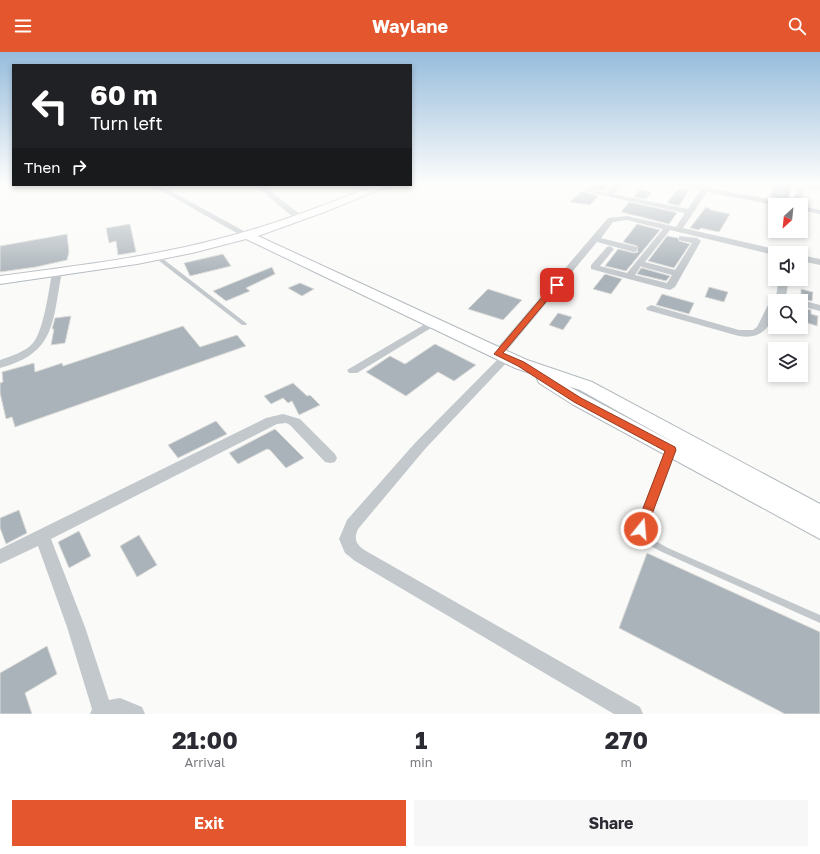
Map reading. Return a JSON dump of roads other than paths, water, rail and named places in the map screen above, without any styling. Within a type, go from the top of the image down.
[{"type":"street","points":[[210,215],[247,235],[508,358],[586,386],[820,514]]},
{"type":"street","points":[[0,280],[156,256],[220,243],[304,215]]},
{"type":"street","points":[[678,230],[688,215]]},
{"type":"street","points":[[610,249],[594,267],[670,287],[697,241],[665,232],[627,218],[611,220],[508,358],[420,446],[352,525],[346,534],[347,543],[357,554],[633,714]]},
{"type":"street","points":[[632,277],[659,237],[665,232],[678,230],[768,250]]},
{"type":"street","points":[[632,277],[645,265],[664,239],[665,232]]},
{"type":"street","points":[[596,239],[634,248]]},
{"type":"street","points":[[808,259],[820,262]]},
{"type":"street","points":[[645,265],[678,274]]},
{"type":"street","points":[[0,364],[22,355],[37,344],[43,334],[57,272]]},
{"type":"street","points":[[808,305],[820,308]]},
{"type":"street","points":[[651,308],[739,333],[754,333],[759,331],[768,316]]},
{"type":"street","points":[[353,370],[432,323]]},
{"type":"street","points":[[508,358],[578,400],[820,530]]},
{"type":"street","points":[[0,557],[271,421],[278,419],[290,419],[295,422],[330,458]]},
{"type":"street","points":[[42,536],[76,627],[101,713],[120,708],[134,714]]},
{"type":"lane","points":[[156,256],[244,324]]},
{"type":"lane","points":[[671,450],[642,523],[642,538],[672,553],[820,619]]}]
